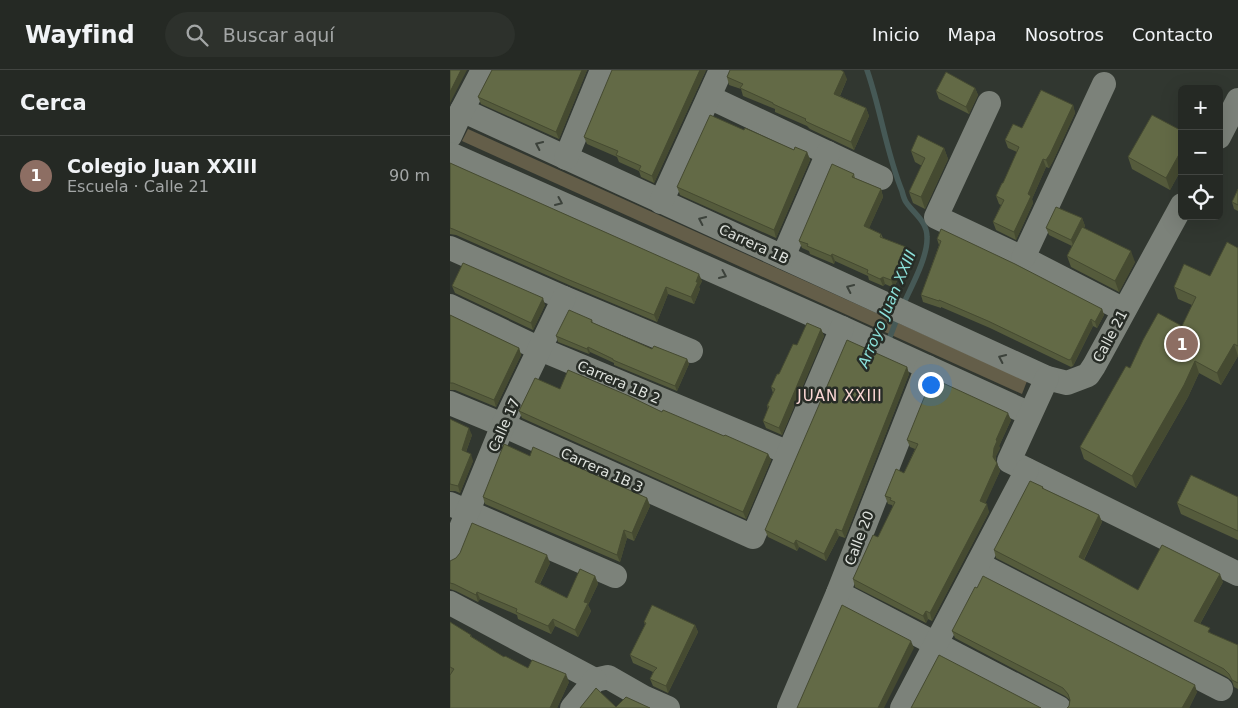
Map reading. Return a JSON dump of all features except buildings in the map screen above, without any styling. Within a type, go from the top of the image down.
[{"type":"street","points":[[450,136],[482,70]]},
{"type":"street","points":[[566,158],[602,70]]},
{"type":"street","points":[[661,202],[721,70]]},
{"type":"street","points":[[1024,258],[1104,84]]},
{"type":"street","points":[[709,97],[881,178]]},
{"type":"street","points":[[1223,130],[1238,100]]},
{"type":"street","points":[[989,103],[936,216],[1024,258],[1124,310]]},
{"type":"street","name":"Carrera 1B","points":[[462,110],[1047,378]]},
{"type":"street","points":[[783,257],[828,153]]},
{"type":"street","points":[[450,154],[842,328],[1030,414]]},
{"type":"street","name":"Calle 21","points":[[1047,378],[1067,383],[1088,375],[1178,212]]},
{"type":"street","points":[[450,248],[691,351]]},
{"type":"street","name":"Calle 17","points":[[450,555],[459,508],[564,298]]},
{"type":"street","name":"Carrera 1B 2","points":[[450,306],[540,349],[789,453]]},
{"type":"street","points":[[789,453],[842,328]]},
{"type":"street","name":"Calle 20","points":[[788,708],[838,592],[926,367]]},
{"type":"street","points":[[902,708],[978,564],[1018,466],[1030,414],[1047,378]]},
{"type":"street","name":"Carrera 1B 3","points":[[450,403],[753,537],[789,453]]},
{"type":"street","points":[[1018,466],[1238,574]]},
{"type":"street","points":[[459,508],[615,576]]},
{"type":"street","points":[[978,564],[1221,689]]},
{"type":"street","points":[[838,592],[1059,708]]},
{"type":"street","points":[[450,603],[595,680]]},
{"type":"street","points":[[572,708],[595,680],[608,677],[643,697],[668,708]]},
{"type":"shaded area","points":[[468,129],[1027,381],[1022,394],[462,141]]},
{"type":"waterway","name":"Arroyo Juan XXIII","points":[[867,70],[904,198],[925,226],[927,237],[927,245],[922,263],[903,305]]},
{"type":"waterway","name":"Arroyo Juan XXIII","points":[[888,342],[898,316]]},
{"type":"place","name":"Colegio Juan XXIII","points":[[1182,344]]},
{"type":"district","name":"JUAN XXIII","points":[[840,396]]}]
